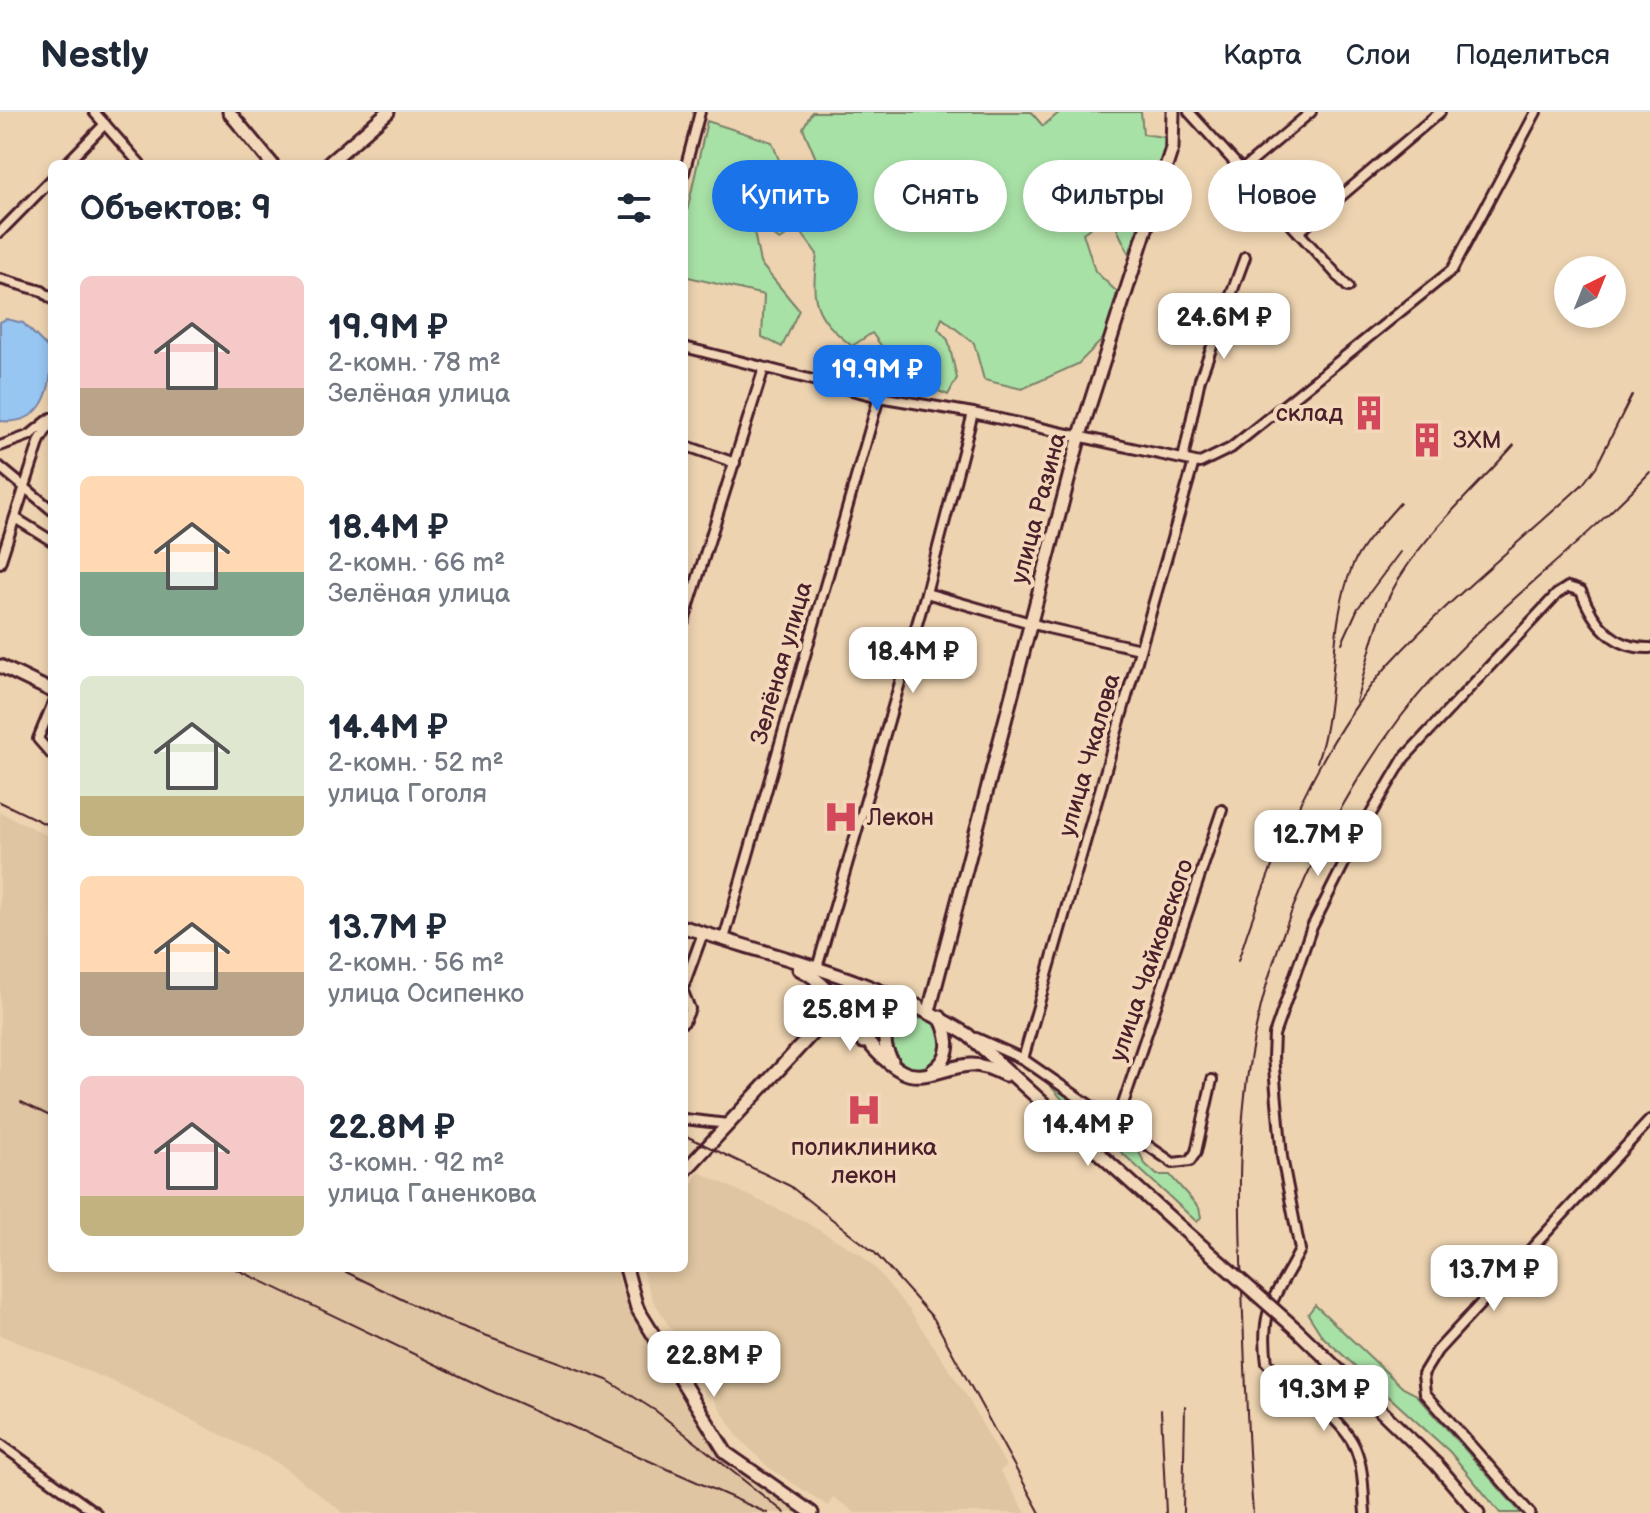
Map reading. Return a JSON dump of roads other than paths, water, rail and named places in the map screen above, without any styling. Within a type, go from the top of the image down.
[{"type":"street","points":[[94,112],[136,160]]},
{"type":"street","points":[[229,112],[269,160]]},
{"type":"street","points":[[333,160],[388,112]]},
{"type":"street","points":[[687,160],[700,112]]},
{"type":"street","name":"улица Разина","points":[[929,1011],[1080,435],[1172,148],[1173,112]]},
{"type":"street","points":[[1189,112],[1233,160]]},
{"type":"street","points":[[1254,160],[1311,112]]},
{"type":"street","points":[[1345,193],[1440,112]]},
{"type":"street","points":[[688,348],[879,397],[1080,435],[1200,463],[1231,448],[1375,336],[1452,270],[1536,112]]},
{"type":"street","points":[[70,160],[105,124]]},
{"type":"street","points":[[0,232],[48,183]]},
{"type":"street","points":[[1299,232],[1348,287]]},
{"type":"street","points":[[1183,459],[1200,379],[1245,257]]},
{"type":"street","points":[[0,279],[42,291],[48,296]]},
{"type":"street","points":[[688,609],[764,368]]},
{"type":"street","name":"Зелёная улица","points":[[724,939],[879,397]]},
{"type":"street","points":[[812,1035],[824,1006],[824,995],[814,972],[926,593],[973,413]]},
{"type":"street","points":[[0,446],[30,435],[48,422]]},
{"type":"street","points":[[0,563],[40,440],[48,426]]},
{"type":"street","points":[[688,446],[735,463]]},
{"type":"street","name":"улица Чкалова","points":[[1023,1059],[1194,462]]},
{"type":"street","points":[[0,467],[9,471],[24,490],[48,507]]},
{"type":"street","points":[[15,518],[48,539]]},
{"type":"street","points":[[1365,1513],[1361,1466],[1356,1448],[1344,1429],[1267,1363],[1266,1316],[1274,1291],[1300,1250],[1282,1157],[1274,1035],[1311,929],[1359,834],[1404,758],[1557,594],[1568,587],[1581,591],[1591,614],[1616,642],[1628,648],[1650,648]]},
{"type":"street","points":[[926,593],[1031,623],[1140,649]]},
{"type":"street","points":[[0,666],[48,689]]},
{"type":"street","points":[[48,715],[38,739],[48,750]]},
{"type":"street","name":"улица Чайковского","points":[[1117,1122],[1222,810]]},
{"type":"street","points":[[688,928],[929,1011],[968,1035],[1023,1059],[1173,1163],[1190,1161],[1202,1132],[1212,1080]]},
{"type":"street","points":[[688,974],[703,933]]},
{"type":"street","points":[[814,972],[887,1061]]},
{"type":"street","points":[[688,1168],[843,1006],[872,996],[904,1000]]},
{"type":"street","points":[[904,1072],[889,1059],[884,1036],[896,1015],[929,1011]]},
{"type":"street","points":[[925,1074],[935,1069],[948,1050],[949,1037],[929,1011]]},
{"type":"street","points":[[812,1035],[824,1026],[842,1026],[904,1072],[925,1074],[973,1065],[991,1068],[1022,1085]]},
{"type":"street","points":[[968,1035],[1296,1329],[1436,1464],[1478,1513]]},
{"type":"street","points":[[688,1119],[728,1124]]},
{"type":"street","points":[[1530,1513],[1425,1393],[1423,1374],[1437,1351],[1650,1120]]},
{"type":"street","points":[[627,1272],[637,1308],[726,1453],[812,1513]]},
{"type":"street","points":[[0,1444],[96,1513]]},
{"type":"water","points":[[6,319],[23,323],[48,348],[48,387],[43,402],[36,411],[15,421],[0,421],[0,322]]},
{"type":"railway","points":[[1238,961],[1281,844],[1320,765],[1365,693],[1436,616],[1583,484],[1596,467],[1632,395]]},
{"type":"railway","points":[[1356,702],[1380,617],[1403,572],[1448,515],[1514,445]]},
{"type":"railway","points":[[1253,1513],[1241,1259],[1241,1142],[1246,1083],[1260,1009],[1288,921],[1326,835],[1349,794],[1400,718],[1458,652],[1650,472]]},
{"type":"railway","points":[[1317,762],[1328,714],[1344,591],[1361,550],[1400,503]]},
{"type":"railway","points":[[1342,643],[1358,608],[1400,552]]},
{"type":"railway","points":[[0,802],[48,825]]},
{"type":"railway","points":[[21,1102],[48,1115]]},
{"type":"railway","points":[[688,1137],[790,1186],[875,1253],[934,1319],[1040,1513]]},
{"type":"railway","points":[[242,1272],[489,1390],[767,1513]]},
{"type":"railway","points":[[346,1272],[444,1320],[607,1380],[656,1411],[785,1513]]},
{"type":"railway","points":[[1183,1513],[1185,1406]]},
{"type":"railway","points":[[1161,1410],[1166,1513]]},
{"type":"place","name":"склад","points":[[1369,413]]},
{"type":"place","name":"ЗХМ","points":[[1427,440]]},
{"type":"place","name":"Лекон","points":[[841,817]]},
{"type":"place","name":"поликлиника лекон","points":[[864,1110]]}]
